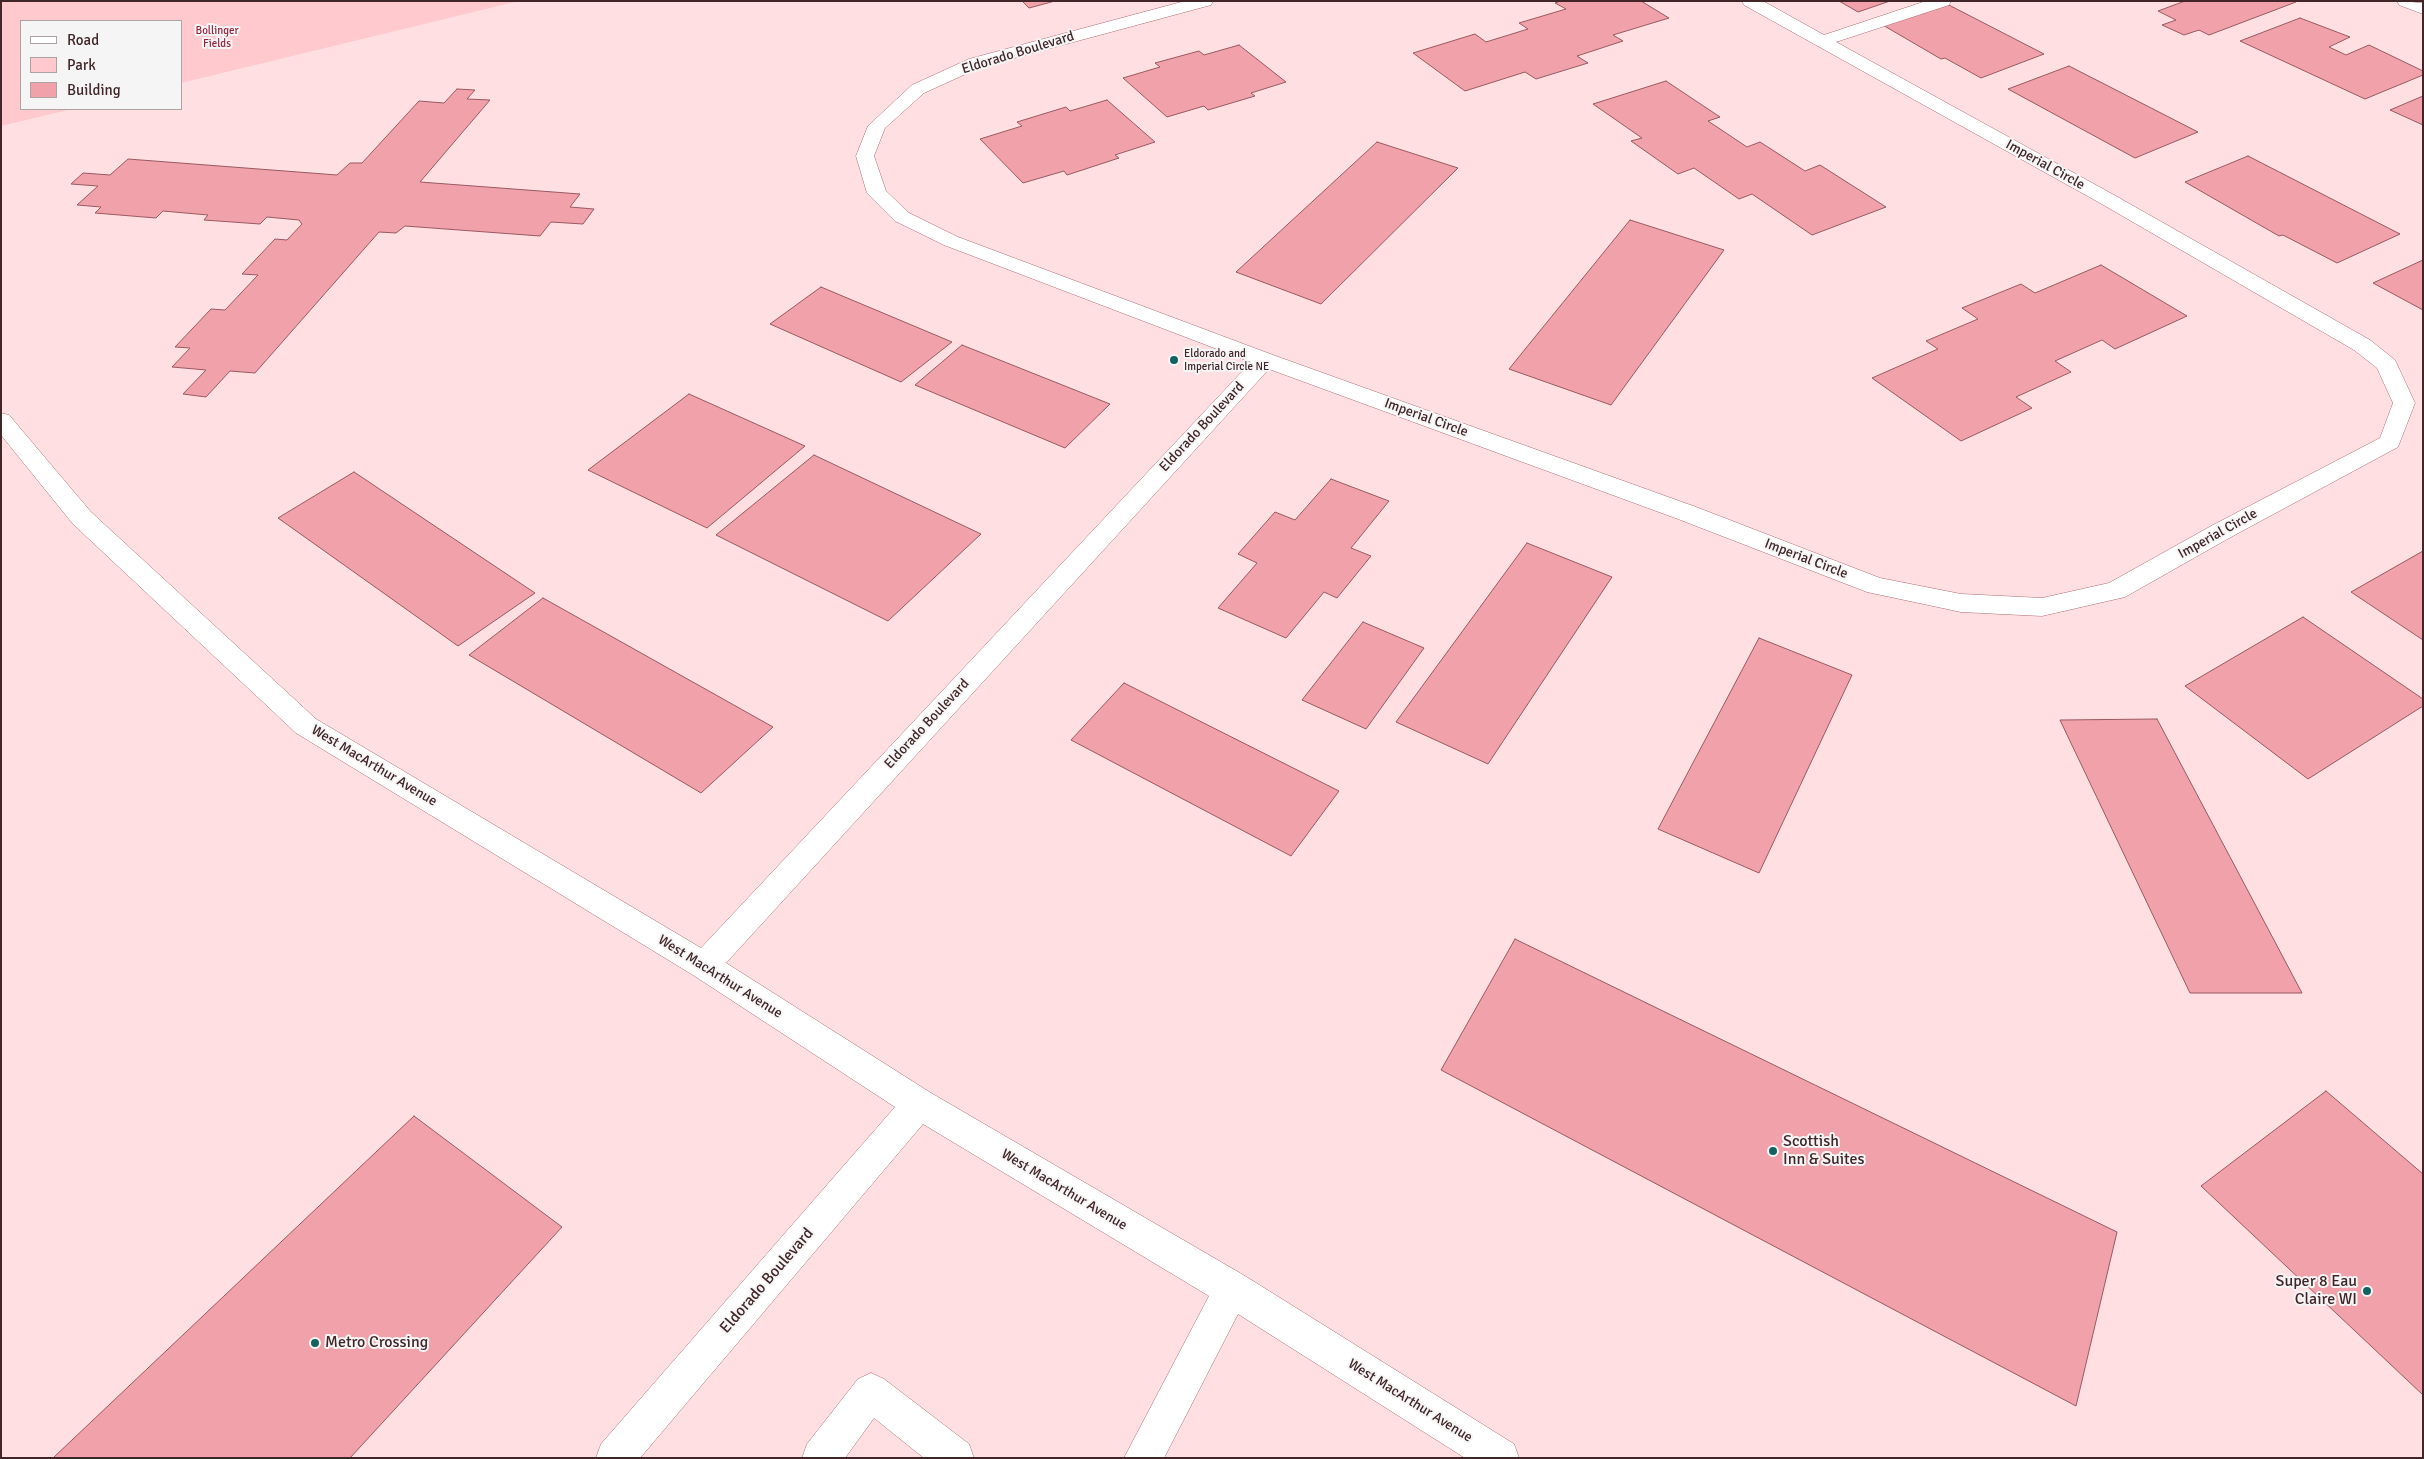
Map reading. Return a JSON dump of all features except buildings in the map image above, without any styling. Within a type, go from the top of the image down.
[{"type":"street","name":"Imperial Circle","points":[[1265,360],[1678,510],[1876,586],[1961,603],[2042,607],[2116,591],[2222,531],[2390,442],[2404,403],[2387,365],[2362,345],[2107,199],[1750,1]]},
{"type":"street","points":[[1822,41],[1943,1]]},
{"type":"street","points":[[2405,1],[2423,9]]},
{"type":"street","name":"Eldorado Boulevard","points":[[704,966],[1265,360],[950,241],[902,217],[876,192],[865,156],[877,126],[918,89],[975,63],[1198,2]]},
{"type":"street","name":"West MacArthur Avenue","points":[[1,420],[82,518],[306,726],[704,966],[919,1104],[1232,1289],[1500,1458]]},
{"type":"street","name":"Eldorado Boulevard","points":[[616,1458],[919,1104]]},
{"type":"street","points":[[1143,1458],[1232,1289]]},
{"type":"street","points":[[821,1458],[871,1392],[956,1458]]},
{"type":"green space","name":"Bollinger Fields","points":[[1,1],[519,1],[182,83],[182,20],[20,20],[20,110],[68,110],[1,126]]},
{"type":"place","name":"Eldorado and Imperial Circle NE","points":[[1174,360]]},
{"type":"place","name":"Scottish Inn & Suites","points":[[1773,1151]]},
{"type":"place","name":"Super 8 Eau Claire WI","points":[[2367,1291]]},
{"type":"place","name":"Metro Crossing","points":[[315,1343]]}]
